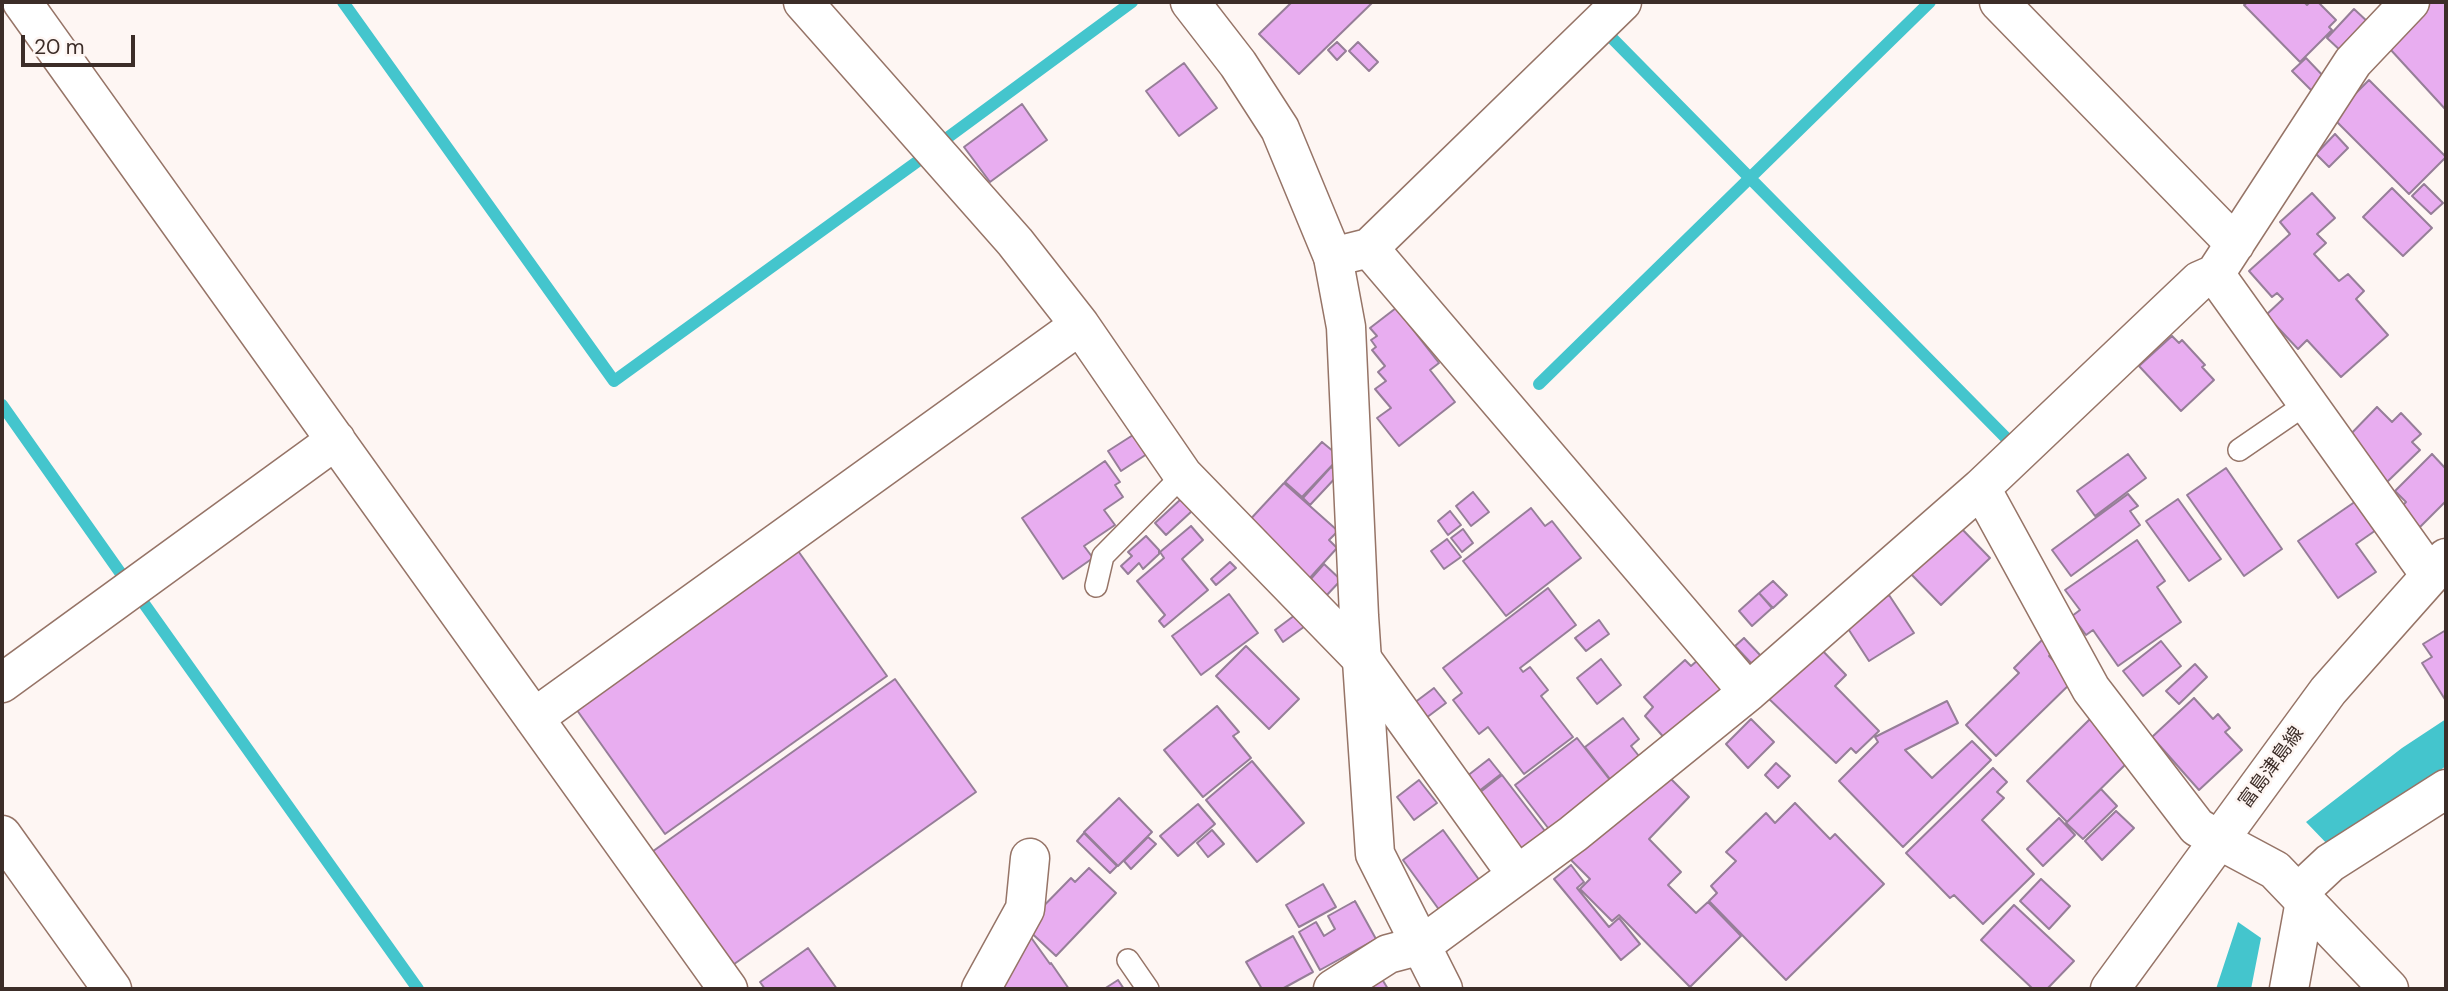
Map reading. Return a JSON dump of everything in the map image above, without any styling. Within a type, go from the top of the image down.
[{"type":"street","points":[[22,2],[728,989]]},
{"type":"street","points":[[803,2],[1015,242],[1080,325],[1184,475],[1362,659],[1517,875]]},
{"type":"street","points":[[1190,2],[1238,64],[1280,129],[1351,252],[1748,692]]},
{"type":"street","points":[[1443,989],[1375,854],[1359,615],[1346,327],[1351,252],[1622,2]]},
{"type":"street","points":[[1999,2],[2225,259],[2306,404],[2438,567]]},
{"type":"street","points":[[1333,989],[1388,954],[1422,945],[1573,834],[1748,692],[1981,488],[2225,259],[2353,62],[2410,2]]},
{"type":"street","points":[[534,718],[1080,325]]},
{"type":"street","points":[[2,683],[336,440]]},
{"type":"street","points":[[1981,488],[2091,689],[2197,827],[2275,870],[2389,989]]},
{"type":"street","name":"富島津島線","points":[[2110,989],[2329,691],[2438,567]]},
{"type":"street","points":[[2288,989],[2301,897],[2330,863],[2446,789]]},
{"type":"street","points":[[2,835],[112,989]]},
{"type":"street","points":[[981,989],[1025,909],[1030,858]]},
{"type":"lane","points":[[2239,450],[2306,404]]},
{"type":"lane","points":[[1096,586],[1103,556],[1184,475]]},
{"type":"lane","points":[[1128,960],[1148,989]]},
{"type":"water","points":[[2446,719],[2446,766],[2331,848],[2306,822],[2402,748]]},
{"type":"water","points":[[2238,922],[2261,938],[2251,989],[2216,989]]},
{"type":"building","points":[[1292,2],[1373,2],[1299,74],[1259,34]]},
{"type":"building","points":[[2248,2],[2304,2],[2307,5],[2310,2],[2318,2],[2336,20],[2329,27],[2332,30],[2300,62],[2244,5]]},
{"type":"building","points":[[2430,2],[2446,2],[2446,110],[2390,49],[2415,15]]},
{"type":"building","points":[[2354,9],[2369,23],[2342,52],[2327,38]]},
{"type":"building","points":[[1337,42],[1346,51],[1337,60],[1328,50]]},
{"type":"building","points":[[1358,42],[1378,62],[1369,71],[1349,51]]},
{"type":"building","points":[[2306,58],[2327,80],[2314,93],[2292,71]]},
{"type":"building","points":[[1184,63],[1217,108],[1179,136],[1146,91]]},
{"type":"building","points":[[2369,80],[2446,157],[2409,194],[2332,117]]},
{"type":"building","points":[[1022,104],[1047,140],[990,182],[964,147]]},
{"type":"building","points":[[2335,134],[2348,148],[2329,167],[2316,154]]},
{"type":"building","points":[[2424,184],[2443,203],[2431,214],[2412,196]]},
{"type":"building","points":[[2392,188],[2432,228],[2403,256],[2363,217]]},
{"type":"building","points":[[2312,193],[2335,218],[2317,234],[2326,243],[2314,254],[2339,281],[2348,274],[2364,291],[2356,299],[2388,335],[2341,377],[2307,340],[2298,349],[2266,315],[2283,299],[2277,293],[2272,297],[2249,271],[2290,234],[2280,222]]},
{"type":"building","points":[[1396,308],[1439,363],[1430,370],[1455,402],[1399,446],[1377,418],[1391,408],[1375,389],[1386,381],[1378,372],[1385,366],[1372,350],[1376,347],[1371,340],[1377,336],[1370,328]]},
{"type":"building","points":[[2172,336],[2179,343],[2182,340],[2205,365],[2202,367],[2214,380],[2181,411],[2139,366]]},
{"type":"building","points":[[2377,407],[2392,422],[2401,413],[2421,434],[2412,442],[2420,450],[2387,482],[2345,440]]},
{"type":"building","points":[[1133,435],[1147,454],[1121,471],[1108,451]]},
{"type":"building","points":[[1322,442],[1340,457],[1302,497],[1285,482]]},
{"type":"building","points":[[2128,454],[2146,478],[2095,516],[2077,491]]},
{"type":"building","points":[[2432,454],[2446,469],[2446,501],[2419,528],[2400,508],[2406,502],[2395,491]]},
{"type":"building","points":[[1105,461],[1120,482],[1115,485],[1123,497],[1104,510],[1115,525],[1084,546],[1093,558],[1063,579],[1022,518]]},
{"type":"building","points":[[1331,467],[1339,474],[1310,505],[1303,498]]},
{"type":"building","points":[[2226,468],[2282,549],[2244,576],[2187,495]]},
{"type":"building","points":[[1284,483],[1338,531],[1329,540],[1337,548],[1308,580],[1246,524]]},
{"type":"building","points":[[1473,492],[1489,512],[1471,526],[1456,506]]},
{"type":"building","points":[[2128,494],[2138,506],[2130,511],[2140,525],[2071,576],[2052,550]]},
{"type":"building","points":[[1181,499],[1192,511],[1166,535],[1155,523]]},
{"type":"building","points":[[2178,499],[2221,559],[2189,581],[2146,521]]},
{"type":"building","points":[[2359,499],[2379,528],[2356,544],[2376,572],[2338,598],[2298,541]]},
{"type":"building","points":[[1531,508],[1545,526],[1552,521],[1581,558],[1506,616],[1463,561]]},
{"type":"building","points":[[1450,511],[1461,525],[1448,535],[1438,521]]},
{"type":"building","points":[[1191,526],[1203,540],[1182,559],[1208,590],[1164,627],[1159,621],[1165,615],[1137,581],[1164,558],[1160,552]]},
{"type":"building","points":[[1960,527],[1990,558],[1941,605],[1911,574]]},
{"type":"building","points":[[1463,529],[1473,543],[1462,552],[1451,538]]},
{"type":"building","points":[[1146,536],[1159,550],[1159,554],[1143,569],[1139,563],[1128,574],[1121,566],[1132,556],[1128,552]]},
{"type":"building","points":[[1447,539],[1461,557],[1444,569],[1431,551]]},
{"type":"building","points":[[2137,540],[2165,581],[2157,587],[2181,622],[2118,666],[2093,630],[2086,635],[2072,616],[2080,610],[2065,590]]},
{"type":"building","points":[[796,548],[887,676],[665,834],[574,706]]},
{"type":"building","points":[[1230,562],[1236,568],[1216,585],[1211,579]]},
{"type":"building","points":[[1324,564],[1341,580],[1326,596],[1309,581]]},
{"type":"building","points":[[1773,581],[1787,595],[1773,608],[1759,593]]},
{"type":"building","points":[[1548,588],[1576,625],[1520,668],[1523,672],[1530,667],[1548,690],[1541,696],[1573,737],[1524,774],[1488,727],[1479,734],[1453,700],[1462,693],[1443,668]]},
{"type":"building","points":[[1759,593],[1772,608],[1752,626],[1739,611]]},
{"type":"building","points":[[1229,594],[1258,633],[1201,675],[1172,636]]},
{"type":"building","points":[[1889,595],[1914,633],[1869,661],[1845,624]]},
{"type":"building","points":[[1299,612],[1308,624],[1283,642],[1275,630]]},
{"type":"building","points":[[1599,620],[1609,634],[1586,651],[1575,638]]},
{"type":"building","points":[[2446,630],[2446,701],[2422,663],[2432,657],[2423,644]]},
{"type":"building","points":[[1744,638],[1761,656],[1752,664],[1735,646]]},
{"type":"building","points":[[2042,640],[2053,652],[2049,656],[2073,681],[1996,756],[1966,725],[2019,673],[2014,668]]},
{"type":"building","points":[[2161,641],[2181,666],[2143,696],[2123,671]]},
{"type":"building","points":[[1246,646],[1299,699],[1269,729],[1216,676]]},
{"type":"building","points":[[1819,647],[1846,675],[1835,686],[1879,731],[1856,753],[1851,748],[1836,763],[1767,697]]},
{"type":"building","points":[[1601,659],[1621,685],[1597,704],[1577,678]]},
{"type":"building","points":[[1685,660],[1691,666],[1698,660],[1725,689],[1667,741],[1645,716],[1653,707],[1644,697]]},
{"type":"building","points":[[2195,664],[2207,677],[2179,704],[2166,691]]},
{"type":"building","points":[[895,679],[976,792],[730,967],[649,854]]},
{"type":"building","points":[[1434,688],[1446,703],[1426,718],[1414,703]]},
{"type":"building","points":[[2194,698],[2213,719],[2218,714],[2230,728],[2225,732],[2242,750],[2199,790],[2152,737]]},
{"type":"building","points":[[1947,701],[1958,723],[1905,750],[1932,778],[1972,741],[1991,760],[1903,847],[1839,781],[1878,742],[1875,737]]},
{"type":"building","points":[[1217,706],[1239,732],[1233,736],[1251,758],[1203,797],[1164,750]]},
{"type":"building","points":[[1623,718],[1639,739],[1631,746],[1646,765],[1617,788],[1585,747]]},
{"type":"building","points":[[1751,719],[1774,742],[1748,768],[1726,744]]},
{"type":"building","points":[[2090,719],[2130,760],[2067,822],[2027,781]]},
{"type":"building","points":[[1577,738],[1617,789],[1555,837],[1515,785]]},
{"type":"building","points":[[1489,759],[1501,774],[1474,795],[1462,780]]},
{"type":"building","points":[[1252,761],[1304,823],[1257,862],[1206,800]]},
{"type":"building","points":[[1776,763],[1790,776],[1778,788],[1765,775]]},
{"type":"building","points":[[1993,768],[2007,782],[1997,792],[2004,798],[1982,820],[2034,874],[1983,924],[1954,895],[1950,898],[1906,853]]},
{"type":"building","points":[[1502,775],[1548,835],[1520,856],[1474,797]]},
{"type":"building","points":[[1668,776],[1689,797],[1649,839],[1681,872],[1668,885],[1696,913],[1708,902],[1741,936],[1690,987],[1619,915],[1612,921],[1580,889],[1590,879],[1570,859]]},
{"type":"building","points":[[1419,780],[1437,803],[1414,820],[1397,797]]},
{"type":"building","points":[[2101,789],[2117,806],[2083,839],[2066,823]]},
{"type":"building","points":[[1119,798],[1152,832],[1118,866],[1084,832]]},
{"type":"building","points":[[1795,803],[1830,839],[1835,834],[1884,884],[1786,980],[1709,901],[1717,893],[1711,886],[1736,861],[1726,852],[1766,813],[1775,823]]},
{"type":"building","points":[[1198,804],[1215,824],[1178,856],[1160,836]]},
{"type":"building","points":[[2116,811],[2134,828],[2102,860],[2085,841]]},
{"type":"building","points":[[2059,818],[2075,835],[2043,866],[2027,849]]},
{"type":"building","points":[[1212,830],[1224,844],[1208,857],[1197,843]]},
{"type":"building","points":[[1443,830],[1480,881],[1440,911],[1403,860]]},
{"type":"building","points":[[1084,833],[1117,866],[1110,873],[1077,841]]},
{"type":"building","points":[[1148,837],[1156,844],[1131,869],[1124,861]]},
{"type":"building","points":[[1571,865],[1584,882],[1577,888],[1609,927],[1619,918],[1640,944],[1621,960],[1554,879]]},
{"type":"building","points":[[1089,868],[1116,893],[1056,956],[1024,926],[1071,878],[1075,882]]},
{"type":"building","points":[[2041,879],[2070,906],[2049,929],[2020,901]]},
{"type":"building","points":[[1323,884],[1336,907],[1299,927],[1286,905]]},
{"type":"building","points":[[1355,901],[1376,939],[1320,970],[1299,932],[1316,922],[1324,936],[1335,929],[1328,916]]},
{"type":"building","points":[[2014,905],[2074,961],[2047,989],[2033,989],[1981,940]]},
{"type":"building","points":[[1025,929],[1051,963],[1069,989],[999,989]]},
{"type":"building","points":[[1293,936],[1313,972],[1282,989],[1262,989],[1246,962]]},
{"type":"building","points":[[808,948],[837,989],[765,989],[760,982]]},
{"type":"building","points":[[1382,979],[1388,989],[1363,989]]},
{"type":"building","points":[[1118,980],[1124,989],[1104,989]]},
{"type":"waterway","points":[[343,2],[614,381],[925,156]]},
{"type":"waterway","points":[[943,141],[1132,2]]},
{"type":"waterway","points":[[1539,384],[1930,2]]},
{"type":"waterway","points":[[1606,32],[2010,442]]},
{"type":"waterway","points":[[2,405],[124,578]]},
{"type":"waterway","points":[[140,598],[418,989]]}]
